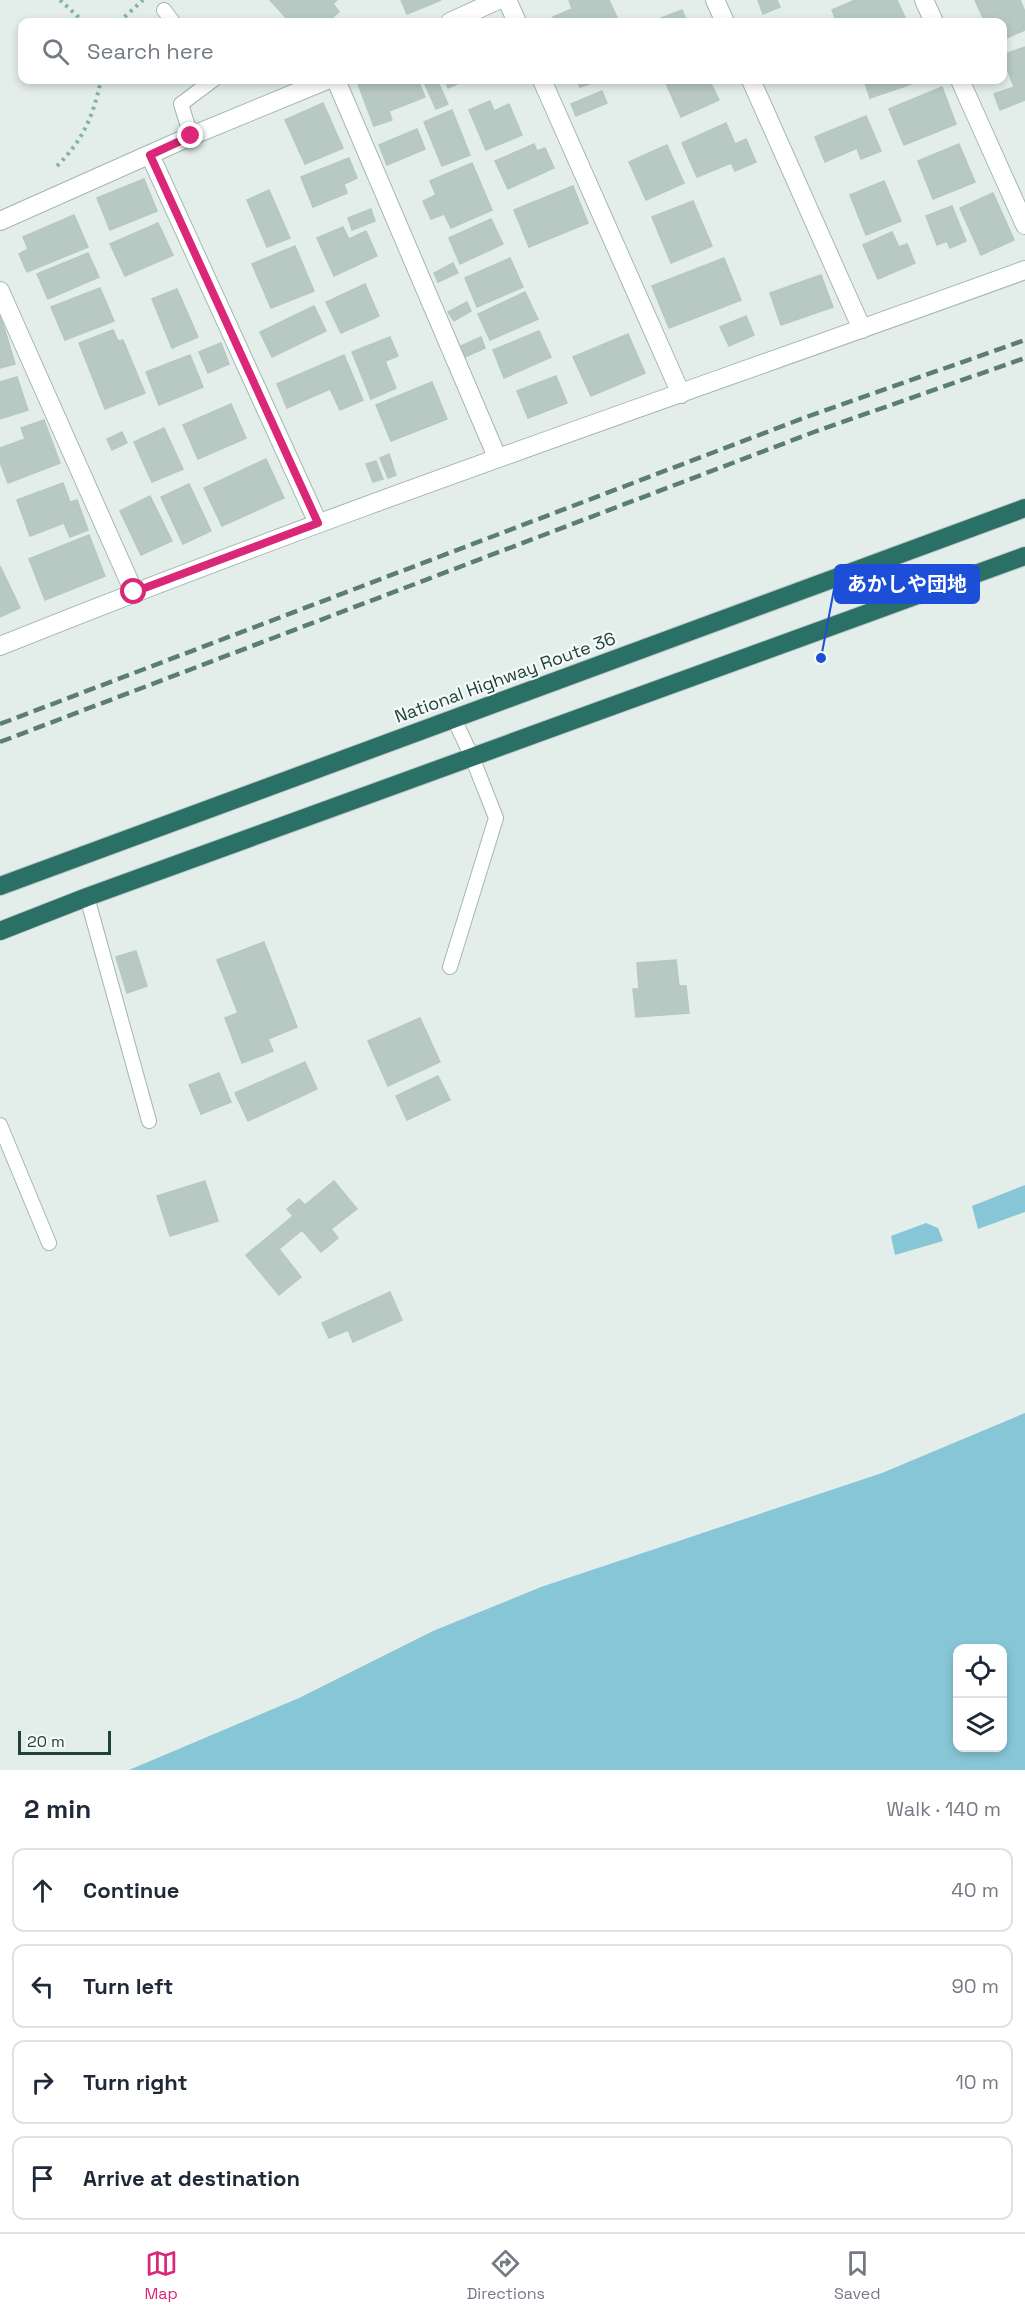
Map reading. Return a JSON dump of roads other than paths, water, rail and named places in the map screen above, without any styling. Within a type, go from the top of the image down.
[{"type":"highway","name":"National Highway Route 36","points":[[0,886],[1025,508]]},
{"type":"highway","points":[[0,931],[87,897],[1025,556]]},
{"type":"street","points":[[459,18],[498,0]]},
{"type":"street","points":[[507,0],[515,18]]},
{"type":"street","points":[[715,0],[723,18]]},
{"type":"street","points":[[924,0],[932,18]]},
{"type":"street","points":[[0,221],[191,136],[317,84]]},
{"type":"street","points":[[338,84],[497,457]]},
{"type":"street","points":[[544,84],[681,394]]},
{"type":"street","points":[[753,84],[862,329]]},
{"type":"street","points":[[962,84],[1025,225]]},
{"type":"street","points":[[150,155],[318,523]]},
{"type":"street","points":[[0,646],[134,592],[497,457],[681,394],[1025,270]]},
{"type":"street","points":[[0,291],[134,592]]},
{"type":"lane","points":[[164,10],[170,18]]},
{"type":"lane","points":[[191,136],[181,104],[208,84]]},
{"type":"lane","points":[[450,967],[496,818],[454,719]]},
{"type":"lane","points":[[87,897],[149,1121]]},
{"type":"lane","points":[[0,1125],[49,1243]]},
{"type":"water","points":[[1025,1185],[1025,1212],[978,1229],[972,1206]]},
{"type":"water","points":[[926,1223],[938,1228],[943,1241],[895,1255],[891,1236]]},
{"type":"water","points":[[1025,1413],[1025,1770],[129,1770],[299,1698],[433,1631],[541,1587],[882,1473]]},
{"type":"railway","points":[[0,724],[809,416],[1025,340]]},
{"type":"railway","points":[[0,742],[814,432],[1025,358]]},
{"type":"place","name":"あかしや団地","points":[[821,658]]}]
